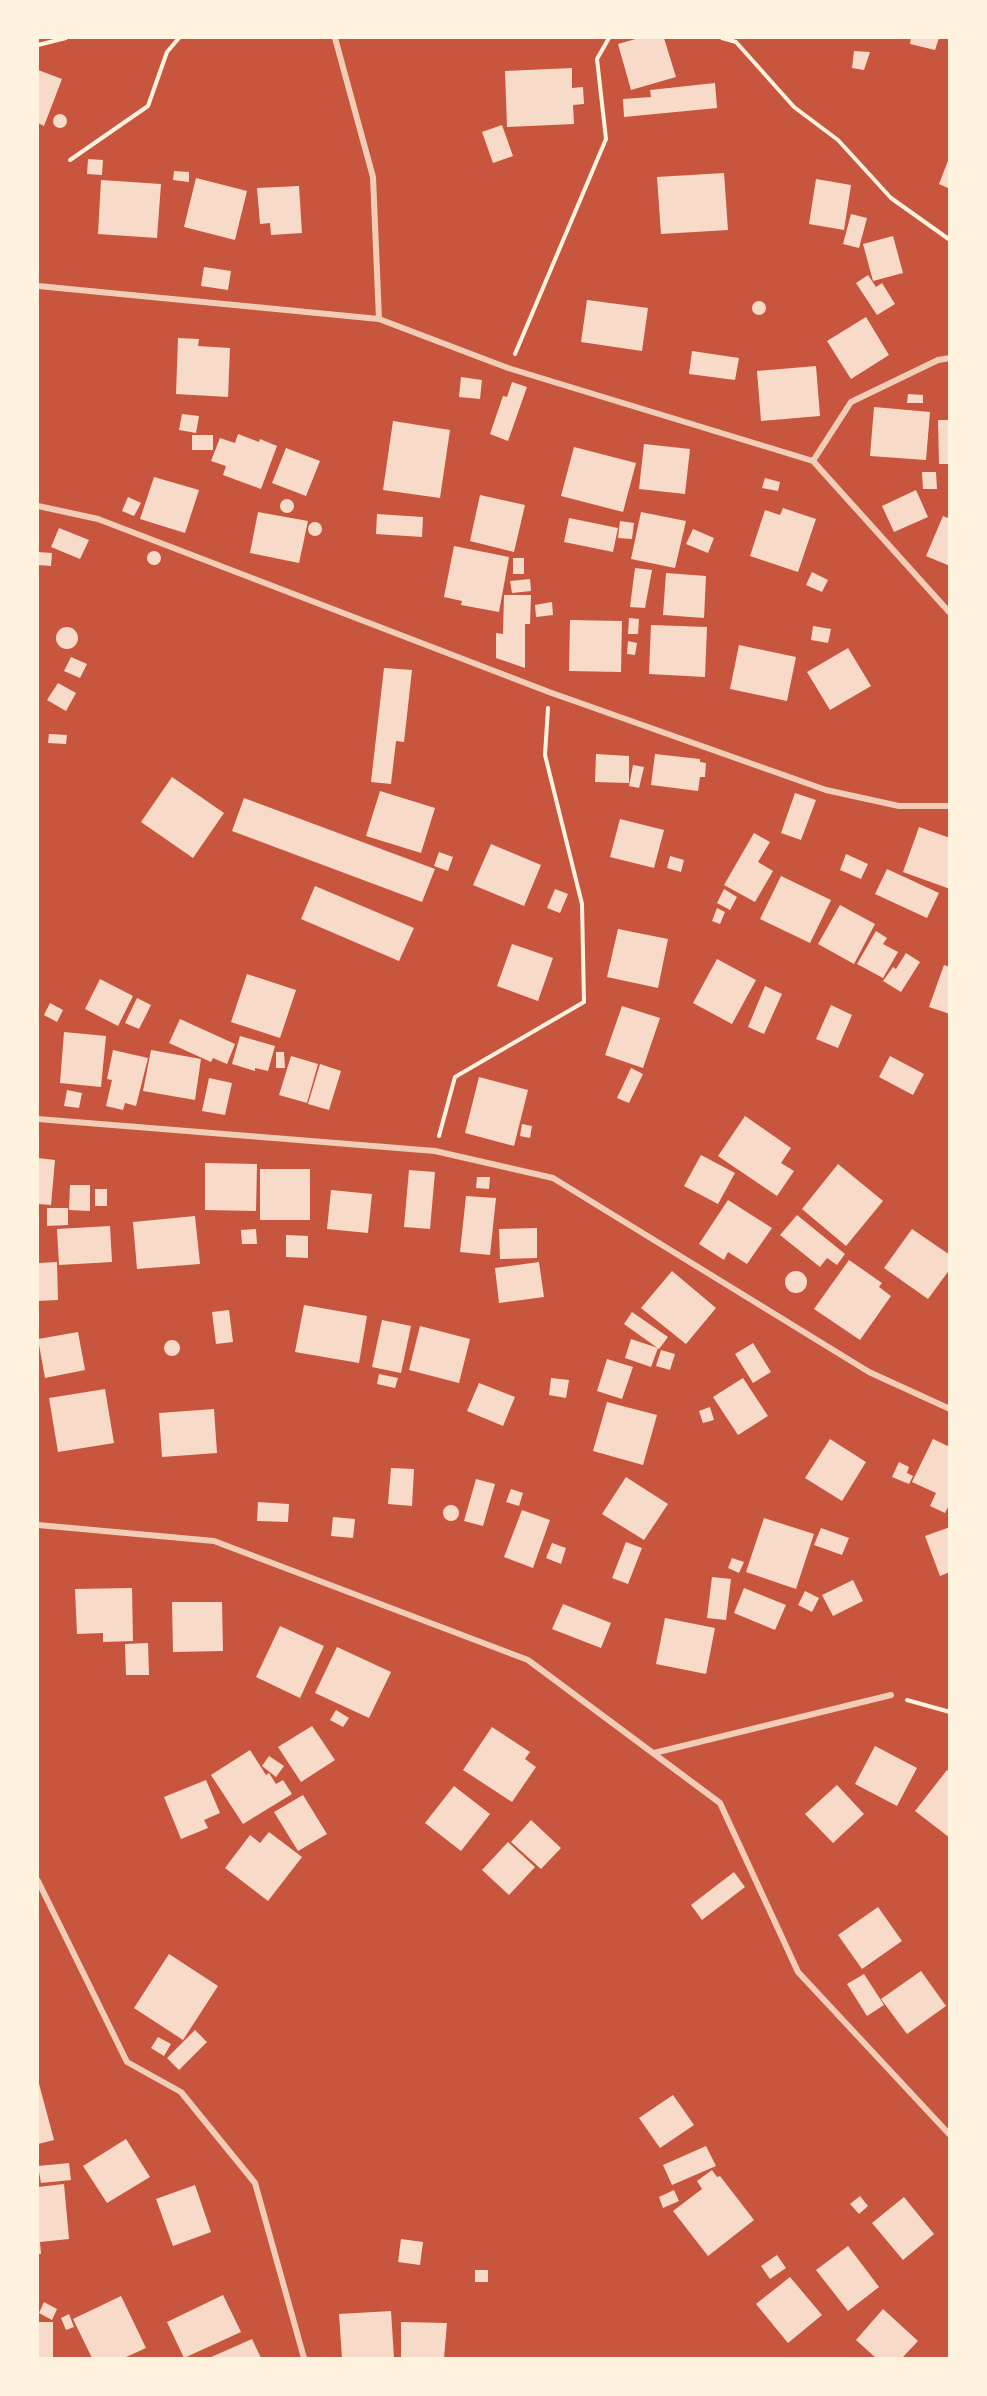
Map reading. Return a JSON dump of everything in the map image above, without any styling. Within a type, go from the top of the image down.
[{"type":"street","points":[[335,38],[373,177],[379,319]]},
{"type":"street","points":[[38,285],[379,319],[508,368],[813,461],[950,613]]},
{"type":"street","points":[[813,461],[851,402],[938,360],[950,358]]},
{"type":"street","points":[[38,506],[98,519],[549,692],[826,790],[898,806],[950,806]]},
{"type":"street","points":[[38,1119],[435,1151],[553,1178],[869,1372],[950,1409]]},
{"type":"street","points":[[38,1525],[214,1541],[528,1660],[720,1803],[798,1972],[950,2135]]},
{"type":"street","points":[[654,1753],[891,1695]]},
{"type":"street","points":[[38,1881],[127,2062],[181,2092],[255,2182],[304,2358]]},
{"type":"path","points":[[38,45],[66,38]]},
{"type":"path","points":[[70,160],[148,106],[166,52],[179,38]]},
{"type":"path","points":[[508,368],[606,139],[597,59],[609,38]]},
{"type":"path","points":[[722,38],[736,42],[794,107],[838,140],[891,198],[950,240]]},
{"type":"path","points":[[435,1151],[455,1077],[584,1002],[582,904],[545,755],[549,692]]},
{"type":"path","points":[[891,1695],[950,1712]]},
{"type":"building","points":[[639,38],[664,38],[676,77],[631,90],[618,44]]},
{"type":"building","points":[[911,38],[939,38],[935,50],[910,44]]},
{"type":"building","points":[[854,51],[870,52],[864,70],[852,68]]},
{"type":"building","points":[[572,68],[572,88],[583,87],[584,104],[573,105],[574,124],[507,127],[505,71]]},
{"type":"building","points":[[38,70],[62,79],[44,126],[38,123]]},
{"type":"building","points":[[715,83],[717,108],[624,117],[623,99],[651,97],[650,90]]},
{"type":"building","points":[[57,114],[63,114],[67,121],[63,128],[57,128],[53,124],[53,118]]},
{"type":"building","points":[[502,125],[513,156],[493,163],[482,132]]},
{"type":"building","points":[[950,158],[950,189],[939,184]]},
{"type":"building","points":[[88,159],[103,160],[102,175],[87,174]]},
{"type":"building","points":[[174,171],[189,172],[189,182],[173,180]]},
{"type":"building","points":[[724,173],[728,230],[661,234],[657,177]]},
{"type":"building","points":[[196,178],[247,191],[235,240],[184,227]]},
{"type":"building","points":[[816,179],[851,185],[844,230],[809,224]]},
{"type":"building","points":[[101,180],[161,184],[157,238],[98,234]]},
{"type":"building","points":[[299,186],[302,233],[271,235],[270,223],[260,224],[257,188]]},
{"type":"building","points":[[851,214],[867,218],[859,248],[843,244]]},
{"type":"building","points":[[893,236],[903,273],[873,281],[863,244]]},
{"type":"building","points":[[204,267],[231,271],[228,290],[201,286]]},
{"type":"building","points":[[868,275],[876,287],[882,283],[895,304],[877,315],[856,283]]},
{"type":"building","points":[[587,300],[648,308],[642,351],[581,342]]},
{"type":"building","points":[[756,301],[762,301],[766,308],[762,315],[756,315],[752,311],[752,305]]},
{"type":"building","points":[[866,317],[889,355],[851,379],[827,341]]},
{"type":"building","points":[[178,338],[199,339],[198,346],[230,348],[228,397],[176,394]]},
{"type":"building","points":[[692,351],[739,358],[735,380],[689,374]]},
{"type":"building","points":[[816,366],[820,416],[761,421],[757,371]]},
{"type":"building","points":[[461,377],[482,380],[480,399],[459,397]]},
{"type":"building","points":[[512,382],[527,387],[508,441],[490,434],[503,396],[507,397]]},
{"type":"building","points":[[908,394],[923,395],[923,403],[907,403]]},
{"type":"building","points":[[874,407],[930,412],[926,460],[870,456]]},
{"type":"building","points":[[182,414],[199,416],[196,433],[179,430]]},
{"type":"building","points":[[938,420],[950,420],[950,464],[939,464]]},
{"type":"building","points":[[393,421],[450,430],[440,498],[383,490]]},
{"type":"building","points":[[238,434],[277,446],[261,489],[223,475],[226,466],[211,461],[220,438],[235,443]]},
{"type":"building","points":[[192,435],[213,435],[213,450],[192,450]]},
{"type":"building","points":[[644,444],[690,449],[685,494],[639,489]]},
{"type":"building","points":[[574,447],[636,463],[623,512],[561,496]]},
{"type":"building","points":[[286,448],[320,461],[306,496],[272,483]]},
{"type":"building","points":[[922,472],[936,472],[937,489],[923,489]]},
{"type":"building","points":[[154,477],[199,490],[185,533],[140,519]]},
{"type":"building","points":[[765,478],[780,482],[778,491],[762,488]]},
{"type":"building","points":[[916,490],[928,517],[894,532],[882,506]]},
{"type":"building","points":[[480,495],[525,505],[514,552],[470,541]]},
{"type":"building","points":[[128,497],[141,503],[134,516],[122,511]]},
{"type":"building","points":[[287,499],[292,501],[294,506],[292,511],[287,513],[282,511],[280,506],[282,501]]},
{"type":"building","points":[[783,508],[816,519],[798,572],[750,556],[765,510],[780,515]]},
{"type":"building","points":[[258,512],[308,521],[299,563],[250,553]]},
{"type":"building","points":[[641,512],[686,521],[675,568],[631,559]]},
{"type":"building","points":[[377,514],[423,517],[422,537],[376,534]]},
{"type":"building","points":[[943,516],[950,519],[950,566],[926,556]]},
{"type":"building","points":[[569,518],[618,528],[613,552],[564,542]]},
{"type":"building","points":[[620,521],[634,523],[632,539],[618,538]]},
{"type":"building","points":[[312,522],[318,522],[322,529],[318,536],[312,536],[308,532],[308,526]]},
{"type":"building","points":[[59,528],[89,540],[80,559],[51,547]]},
{"type":"building","points":[[693,529],[714,538],[708,553],[686,544]]},
{"type":"building","points":[[454,546],[509,557],[499,612],[461,605],[462,601],[444,597]]},
{"type":"building","points":[[151,551],[157,551],[161,558],[157,565],[151,565],[147,561],[147,555]]},
{"type":"building","points":[[38,552],[52,553],[51,566],[38,565]]},
{"type":"building","points":[[513,558],[524,558],[524,574],[513,574]]},
{"type":"building","points":[[635,568],[652,570],[645,608],[630,607]]},
{"type":"building","points":[[812,572],[828,580],[822,592],[806,585]]},
{"type":"building","points":[[666,573],[706,576],[704,618],[663,615]]},
{"type":"building","points":[[530,579],[531,591],[512,593],[510,581]]},
{"type":"building","points":[[504,595],[531,595],[530,624],[525,624],[525,668],[496,658],[496,633],[503,634]]},
{"type":"building","points":[[552,602],[553,615],[536,617],[535,605]]},
{"type":"building","points":[[629,618],[639,619],[638,634],[628,634]]},
{"type":"building","points":[[570,620],[622,621],[621,672],[569,671]]},
{"type":"building","points":[[651,625],[707,627],[705,677],[649,674]]},
{"type":"building","points":[[813,626],[831,629],[828,643],[811,640]]},
{"type":"building","points":[[67,627],[75,630],[78,638],[75,646],[67,649],[59,646],[56,638],[59,630]]},
{"type":"building","points":[[628,641],[637,643],[635,655],[627,654]]},
{"type":"building","points":[[739,645],[796,657],[787,701],[730,689]]},
{"type":"building","points":[[848,648],[871,686],[830,710],[807,672]]},
{"type":"building","points":[[71,657],[87,664],[80,678],[64,671]]},
{"type":"building","points":[[384,668],[412,670],[404,742],[396,741],[391,784],[371,782]]},
{"type":"building","points":[[58,683],[76,693],[66,711],[47,700]]},
{"type":"building","points":[[49,734],[67,735],[66,744],[48,743]]},
{"type":"building","points":[[596,754],[629,756],[629,783],[595,782]]},
{"type":"building","points":[[655,754],[700,759],[700,762],[706,763],[705,777],[700,777],[698,791],[651,785]]},
{"type":"building","points":[[633,765],[644,767],[639,788],[629,786]]},
{"type":"building","points":[[172,777],[224,813],[193,858],[141,822]]},
{"type":"building","points":[[380,791],[435,808],[421,853],[366,836]]},
{"type":"building","points":[[795,793],[816,800],[801,840],[781,833]]},
{"type":"building","points":[[244,798],[435,869],[422,902],[232,831]]},
{"type":"building","points":[[620,819],[664,830],[654,868],[610,857]]},
{"type":"building","points":[[919,827],[950,838],[950,889],[903,872]]},
{"type":"building","points":[[754,833],[770,842],[758,862],[773,871],[755,902],[724,885]]},
{"type":"building","points":[[491,844],[541,865],[524,906],[473,885]]},
{"type":"building","points":[[439,852],[453,857],[448,871],[434,866]]},
{"type":"building","points":[[846,854],[868,864],[861,879],[840,870]]},
{"type":"building","points":[[670,856],[684,860],[681,872],[667,868]]},
{"type":"building","points":[[887,869],[939,893],[927,918],[875,894]]},
{"type":"building","points":[[781,876],[831,900],[810,943],[760,919]]},
{"type":"building","points":[[315,886],[414,928],[399,961],[301,919]]},
{"type":"building","points":[[555,889],[568,894],[560,913],[547,908]]},
{"type":"building","points":[[724,889],[737,897],[730,910],[717,903]]},
{"type":"building","points":[[840,905],[875,924],[854,964],[818,944]]},
{"type":"building","points":[[717,908],[725,912],[720,924],[712,921]]},
{"type":"building","points":[[618,929],[668,939],[658,988],[607,977]]},
{"type":"building","points":[[876,931],[887,938],[883,944],[898,952],[883,978],[857,964]]},
{"type":"building","points":[[512,944],[553,958],[538,1001],[497,986]]},
{"type":"building","points":[[906,953],[920,962],[901,992],[883,981],[893,967],[896,969]]},
{"type":"building","points":[[717,959],[756,980],[732,1024],[693,1003]]},
{"type":"building","points":[[944,965],[950,967],[950,1014],[929,1007]]},
{"type":"building","points":[[247,974],[296,990],[280,1038],[231,1022]]},
{"type":"building","points":[[100,979],[133,996],[118,1026],[85,1009]]},
{"type":"building","points":[[765,986],[782,994],[764,1034],[748,1027]]},
{"type":"building","points":[[137,998],[151,1005],[139,1029],[125,1023]]},
{"type":"building","points":[[50,1003],[63,1010],[57,1022],[44,1015]]},
{"type":"building","points":[[831,1005],[852,1015],[838,1048],[816,1039]]},
{"type":"building","points":[[622,1006],[660,1018],[643,1068],[605,1055]]},
{"type":"building","points":[[180,1019],[235,1044],[227,1064],[213,1058],[211,1062],[169,1043]]},
{"type":"building","points":[[64,1032],[106,1036],[101,1087],[60,1083]]},
{"type":"building","points":[[240,1036],[275,1046],[268,1071],[255,1068],[255,1071],[232,1064]]},
{"type":"building","points":[[113,1050],[148,1058],[136,1106],[125,1103],[123,1110],[106,1106],[112,1080],[107,1079]]},
{"type":"building","points":[[151,1050],[201,1059],[195,1100],[143,1091]]},
{"type":"building","points":[[276,1052],[284,1052],[285,1068],[276,1068]]},
{"type":"building","points":[[291,1056],[318,1064],[307,1103],[279,1095]]},
{"type":"building","points":[[890,1056],[924,1074],[913,1095],[879,1077]]},
{"type":"building","points":[[320,1064],[341,1071],[329,1110],[308,1104]]},
{"type":"building","points":[[631,1068],[643,1074],[629,1103],[617,1098]]},
{"type":"building","points":[[479,1077],[528,1090],[514,1146],[465,1133]]},
{"type":"building","points":[[209,1078],[232,1083],[225,1115],[202,1111]]},
{"type":"building","points":[[67,1090],[82,1093],[79,1108],[64,1106]]},
{"type":"building","points":[[745,1116],[791,1148],[781,1163],[794,1171],[777,1196],[718,1156]]},
{"type":"building","points":[[522,1124],[532,1126],[530,1138],[520,1136]]},
{"type":"building","points":[[701,1155],[735,1173],[718,1204],[684,1186]]},
{"type":"building","points":[[38,1158],[55,1160],[51,1205],[38,1204]]},
{"type":"building","points":[[205,1163],[257,1164],[256,1211],[205,1210]]},
{"type":"building","points":[[838,1164],[883,1201],[846,1246],[802,1209]]},
{"type":"building","points":[[260,1169],[310,1169],[310,1220],[260,1220]]},
{"type":"building","points":[[409,1170],[435,1172],[430,1229],[404,1227]]},
{"type":"building","points":[[477,1177],[490,1177],[489,1189],[476,1188]]},
{"type":"building","points":[[70,1185],[90,1185],[90,1211],[69,1210]]},
{"type":"building","points":[[95,1189],[107,1189],[107,1206],[95,1206]]},
{"type":"building","points":[[331,1190],[372,1194],[368,1233],[327,1229]]},
{"type":"building","points":[[466,1196],[496,1198],[490,1255],[460,1252]]},
{"type":"building","points":[[728,1200],[772,1228],[747,1264],[728,1252],[724,1260],[699,1244]]},
{"type":"building","points":[[47,1208],[68,1208],[68,1225],[47,1226]]},
{"type":"building","points":[[797,1215],[845,1254],[837,1265],[827,1258],[820,1267],[780,1235]]},
{"type":"building","points":[[195,1216],[200,1264],[137,1269],[133,1222]]},
{"type":"building","points":[[110,1226],[112,1262],[59,1265],[57,1229]]},
{"type":"building","points":[[537,1228],[537,1258],[500,1259],[499,1229]]},
{"type":"building","points":[[256,1229],[257,1244],[242,1244],[241,1230]]},
{"type":"building","points":[[912,1229],[950,1255],[950,1269],[928,1299],[884,1268]]},
{"type":"building","points":[[286,1235],[308,1236],[308,1258],[286,1257]]},
{"type":"building","points":[[849,1260],[882,1283],[879,1287],[891,1296],[860,1340],[814,1309]]},
{"type":"building","points":[[57,1262],[58,1300],[38,1301],[38,1263]]},
{"type":"building","points":[[539,1262],[544,1297],[499,1303],[495,1268]]},
{"type":"building","points":[[672,1271],[716,1308],[686,1344],[641,1308]]},
{"type":"building","points":[[792,1271],[800,1271],[807,1278],[807,1286],[800,1293],[792,1293],[785,1286],[785,1278]]},
{"type":"building","points":[[304,1305],[367,1316],[359,1363],[295,1352]]},
{"type":"building","points":[[229,1310],[233,1342],[216,1344],[212,1312]]},
{"type":"building","points":[[632,1312],[668,1337],[659,1349],[624,1324]]},
{"type":"building","points":[[382,1320],[411,1326],[401,1373],[372,1367]]},
{"type":"building","points":[[420,1326],[470,1339],[459,1383],[409,1370]]},
{"type":"building","points":[[78,1332],[85,1370],[45,1378],[38,1339]]},
{"type":"building","points":[[631,1339],[658,1348],[651,1367],[625,1358]]},
{"type":"building","points":[[169,1340],[175,1340],[180,1348],[178,1354],[169,1356],[164,1351],[164,1345]]},
{"type":"building","points":[[753,1343],[771,1372],[753,1383],[735,1354]]},
{"type":"building","points":[[661,1350],[675,1354],[670,1370],[656,1366]]},
{"type":"building","points":[[607,1359],[633,1367],[622,1399],[597,1391]]},
{"type":"building","points":[[379,1374],[398,1378],[395,1388],[377,1384]]},
{"type":"building","points":[[551,1378],[569,1380],[566,1398],[549,1395]]},
{"type":"building","points":[[743,1378],[768,1416],[738,1435],[713,1397]]},
{"type":"building","points":[[479,1383],[515,1397],[503,1426],[467,1411]]},
{"type":"building","points":[[105,1389],[114,1443],[58,1452],[49,1398]]},
{"type":"building","points":[[607,1402],[657,1415],[643,1465],[593,1451]]},
{"type":"building","points":[[710,1407],[714,1420],[703,1423],[699,1411]]},
{"type":"building","points":[[214,1409],[217,1453],[162,1457],[159,1413]]},
{"type":"building","points":[[830,1439],[866,1462],[842,1501],[805,1478]]},
{"type":"building","points":[[933,1439],[950,1447],[950,1503],[945,1513],[930,1506],[936,1493],[912,1482]]},
{"type":"building","points":[[899,1462],[909,1467],[907,1473],[913,1476],[909,1484],[892,1477]]},
{"type":"building","points":[[391,1468],[414,1469],[412,1506],[388,1504]]},
{"type":"building","points":[[626,1477],[668,1504],[644,1540],[602,1514]]},
{"type":"building","points":[[476,1479],[495,1484],[483,1526],[464,1521]]},
{"type":"building","points":[[511,1489],[523,1493],[519,1506],[506,1502]]},
{"type":"building","points":[[258,1502],[289,1504],[288,1522],[257,1521]]},
{"type":"building","points":[[448,1505],[454,1505],[459,1513],[457,1519],[448,1521],[443,1516],[443,1510]]},
{"type":"building","points":[[522,1510],[550,1520],[533,1568],[504,1557]]},
{"type":"building","points":[[333,1517],[355,1519],[353,1538],[331,1536]]},
{"type":"building","points":[[764,1518],[814,1534],[796,1589],[746,1572]]},
{"type":"building","points":[[950,1527],[950,1572],[940,1576],[925,1536]]},
{"type":"building","points":[[821,1528],[849,1538],[842,1555],[814,1545]]},
{"type":"building","points":[[626,1542],[642,1548],[628,1584],[612,1578]]},
{"type":"building","points":[[552,1543],[566,1548],[561,1564],[546,1558]]},
{"type":"building","points":[[732,1558],[744,1562],[739,1573],[728,1568]]},
{"type":"building","points":[[712,1577],[731,1579],[726,1620],[707,1618]]},
{"type":"building","points":[[853,1580],[863,1601],[833,1616],[822,1595]]},
{"type":"building","points":[[132,1588],[133,1641],[103,1642],[103,1633],[77,1634],[75,1589]]},
{"type":"building","points":[[744,1588],[786,1605],[775,1630],[734,1613]]},
{"type":"building","points":[[805,1591],[819,1598],[812,1612],[798,1605]]},
{"type":"building","points":[[172,1602],[222,1602],[223,1651],[173,1652]]},
{"type":"building","points":[[563,1604],[611,1623],[601,1648],[552,1629]]},
{"type":"building","points":[[665,1618],[715,1628],[706,1674],[656,1664]]},
{"type":"building","points":[[280,1626],[324,1646],[300,1698],[256,1677]]},
{"type":"building","points":[[148,1643],[149,1675],[126,1675],[125,1644]]},
{"type":"building","points":[[337,1647],[391,1672],[369,1718],[315,1693]]},
{"type":"building","points":[[336,1710],[349,1718],[343,1727],[330,1720]]},
{"type":"building","points":[[312,1726],[335,1760],[301,1782],[278,1747]]},
{"type":"building","points":[[492,1727],[530,1752],[525,1759],[536,1767],[512,1802],[463,1770]]},
{"type":"building","points":[[875,1746],[917,1768],[897,1806],[855,1784]]},
{"type":"building","points":[[250,1750],[266,1775],[269,1773],[276,1784],[283,1780],[292,1794],[243,1824],[211,1775]]},
{"type":"building","points":[[269,1756],[284,1766],[276,1777],[262,1766]]},
{"type":"building","points":[[947,1770],[950,1772],[950,1838],[915,1811]]},
{"type":"building","points":[[206,1780],[220,1813],[204,1820],[208,1828],[181,1839],[164,1797]]},
{"type":"building","points":[[837,1785],[864,1814],[833,1843],[805,1814]]},
{"type":"building","points":[[454,1786],[490,1814],[461,1851],[425,1823]]},
{"type":"building","points":[[303,1795],[327,1834],[298,1851],[274,1812]]},
{"type":"building","points":[[531,1820],[561,1848],[541,1869],[511,1842]]},
{"type":"building","points":[[269,1832],[302,1857],[268,1901],[225,1868],[250,1835],[260,1843]]},
{"type":"building","points":[[508,1842],[535,1867],[509,1895],[482,1870]]},
{"type":"building","points":[[734,1872],[745,1887],[702,1920],[691,1905]]},
{"type":"building","points":[[878,1907],[902,1941],[862,1969],[838,1935]]},
{"type":"building","points":[[169,1954],[218,1986],[183,2040],[134,2008]]},
{"type":"building","points":[[921,1971],[946,2006],[907,2034],[881,1999]]},
{"type":"building","points":[[864,1974],[884,2005],[867,2016],[847,1984]]},
{"type":"building","points":[[195,2030],[207,2042],[179,2070],[167,2058]]},
{"type":"building","points":[[158,2037],[171,2044],[164,2056],[151,2048]]},
{"type":"building","points":[[38,2080],[54,2140],[38,2144]]},
{"type":"building","points":[[673,2095],[694,2125],[660,2148],[639,2118]]},
{"type":"building","points":[[126,2139],[150,2177],[107,2203],[83,2166]]},
{"type":"building","points":[[706,2146],[716,2166],[672,2185],[663,2165]]},
{"type":"building","points":[[69,2163],[71,2180],[41,2183],[38,2166]]},
{"type":"building","points":[[712,2170],[717,2177],[720,2176],[754,2220],[708,2256],[673,2211],[702,2189],[697,2181]]},
{"type":"building","points":[[64,2184],[69,2239],[40,2242],[41,2254],[38,2254],[38,2187]]},
{"type":"building","points":[[195,2185],[211,2232],[173,2246],[156,2199]]},
{"type":"building","points":[[674,2190],[679,2201],[663,2208],[659,2197]]},
{"type":"building","points":[[860,2196],[868,2206],[859,2214],[850,2204]]},
{"type":"building","points":[[904,2197],[934,2234],[903,2260],[872,2223]]},
{"type":"building","points":[[401,2239],[423,2242],[420,2265],[398,2262]]},
{"type":"building","points":[[848,2246],[879,2287],[848,2311],[816,2270]]},
{"type":"building","points":[[777,2255],[786,2268],[770,2279],[761,2266]]},
{"type":"building","points":[[475,2270],[488,2270],[488,2282],[475,2282]]},
{"type":"building","points":[[790,2277],[822,2315],[788,2343],[756,2304]]},
{"type":"building","points":[[223,2295],[241,2332],[184,2358],[167,2322]]},
{"type":"building","points":[[121,2296],[146,2348],[124,2358],[92,2358],[73,2319]]},
{"type":"building","points":[[44,2302],[57,2309],[52,2320],[39,2313]]},
{"type":"building","points":[[883,2309],[918,2341],[902,2358],[876,2358],[856,2340]]},
{"type":"building","points":[[391,2311],[394,2358],[342,2358],[339,2314]]},
{"type":"building","points":[[69,2314],[74,2327],[66,2330],[61,2318]]},
{"type":"building","points":[[38,2322],[53,2322],[53,2358],[38,2358]]},
{"type":"building","points":[[401,2322],[447,2323],[444,2358],[401,2358]]},
{"type":"building","points":[[252,2339],[261,2358],[209,2358]]}]
